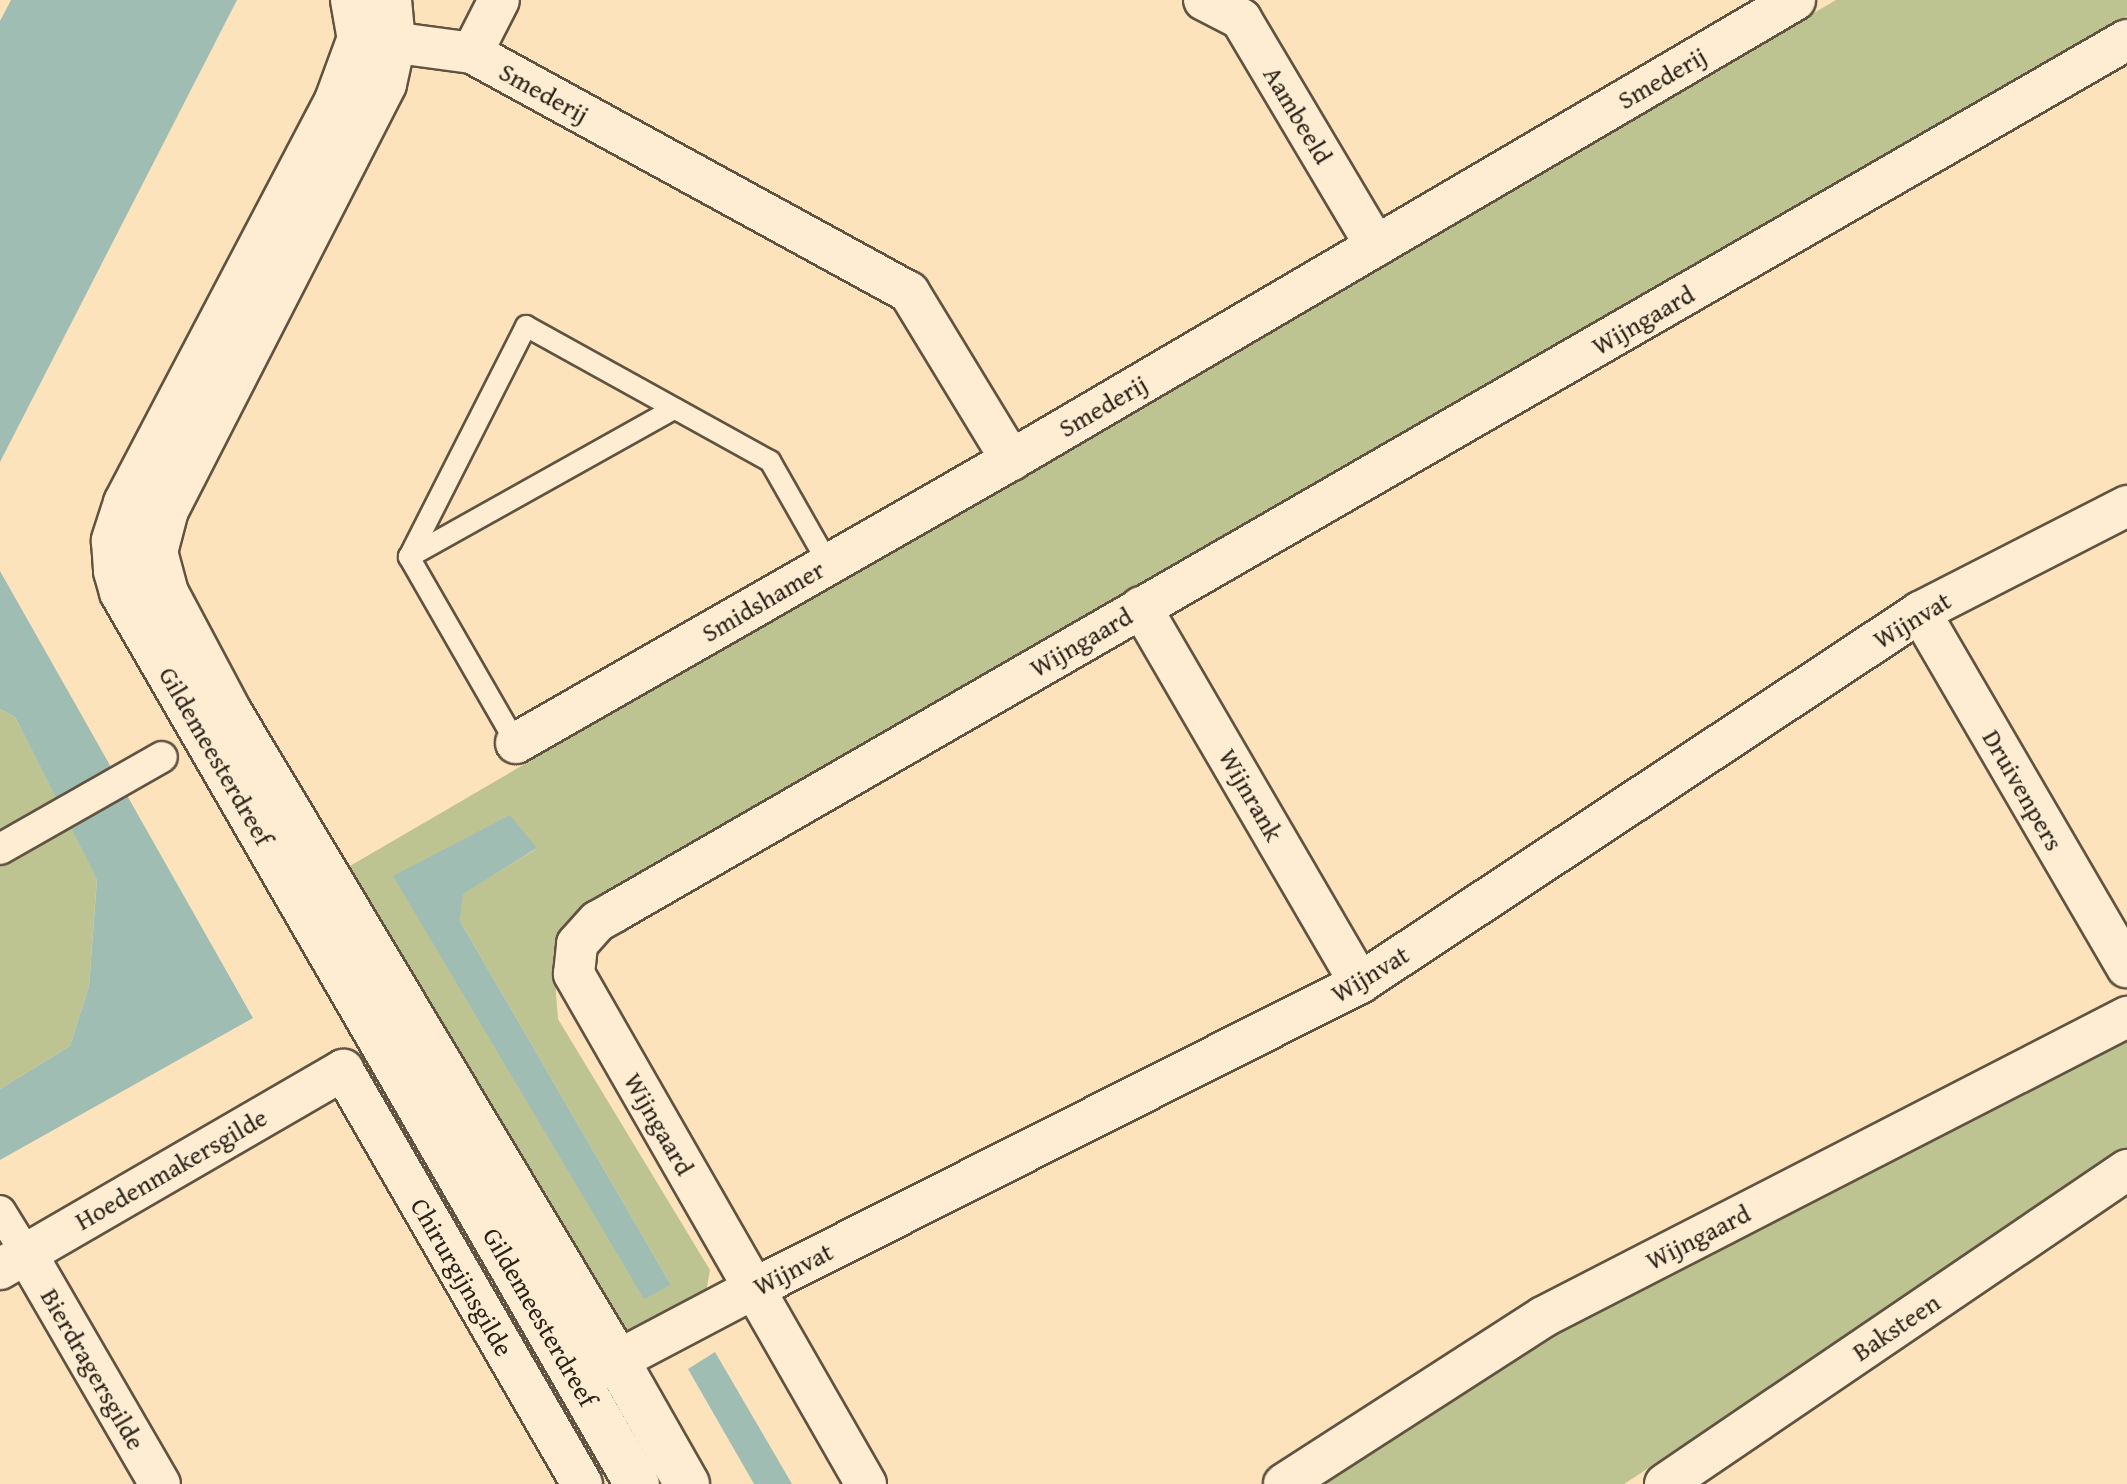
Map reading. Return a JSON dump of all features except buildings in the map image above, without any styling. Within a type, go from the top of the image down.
[{"type":"street","name":"Gildemeesterdreef","points":[[389,0],[369,27],[337,101],[126,503],[114,541],[116,571],[122,592],[637,1484]]},
{"type":"street","name":"Smederij","points":[[472,53],[499,0]]},
{"type":"street","name":"Aambeeld","points":[[1204,0],[1241,19],[1376,246]]},
{"type":"street","name":"Smederij","points":[[369,27],[472,53],[909,292],[1011,460],[1795,0]]},
{"type":"street","name":"Gildemeesterdreef","points":[[369,27],[384,84],[166,510],[155,552],[166,593],[231,715],[616,1359],[687,1484]]},
{"type":"street","name":"Wijngaard","points":[[866,1484],[574,974],[577,944],[598,921],[2127,40]]},
{"type":"street","name":"Smidshamer","points":[[516,743],[1011,460]]},
{"type":"street","name":"Wijnvat","points":[[578,1382],[616,1359],[753,1289],[1360,983],[1920,612],[2127,506]]},
{"type":"street","name":"Wijnrank","points":[[1141,607],[1360,983]]},
{"type":"street","name":"Druivenpers","points":[[1920,612],[2127,967]]},
{"type":"street","points":[[0,849],[151,764]]},
{"type":"street","name":"Wijngaard","points":[[1284,1484],[1543,1317],[2127,1017]]},
{"type":"street","name":"Hoedenmakersgilde","points":[[13,1261],[343,1070]]},
{"type":"street","name":"Chirurgijnsgilde","points":[[343,1070],[582,1484]]},
{"type":"street","name":"Baksteen","points":[[1665,1484],[2127,1170]]},
{"type":"street","points":[[0,1211],[13,1261]]},
{"type":"street","name":"Bierdragersgilde","points":[[13,1261],[160,1484]]},
{"type":"lane","points":[[409,557],[526,326],[770,461],[828,563]]},
{"type":"lane","points":[[409,557],[674,409]]},
{"type":"lane","points":[[409,557],[516,743]]},
{"type":"green space","points":[[1836,0],[2127,0],[2127,16],[575,914],[553,954],[558,1019],[710,1270],[706,1293],[626,1332],[597,1313],[343,870]],"holes":[[[536,849],[462,894],[460,921],[671,1285],[644,1298],[394,876]]]},
{"type":"green space","points":[[0,709],[15,717],[97,878],[89,986],[70,1046],[0,1089]]},
{"type":"green space","points":[[2127,1036],[2127,1154],[1624,1484],[1305,1484],[1543,1317]]},
{"type":"water","points":[[11,0],[237,0],[0,462],[0,21]]},
{"type":"water","points":[[0,571],[253,1018],[0,1160],[0,1089],[70,1046],[89,986],[97,879],[15,717],[0,709]]},
{"type":"water","points":[[510,815],[537,848],[463,894],[460,921],[671,1285],[644,1299],[393,876]]},
{"type":"water","points":[[715,1352],[792,1484],[754,1484],[688,1369]]}]
